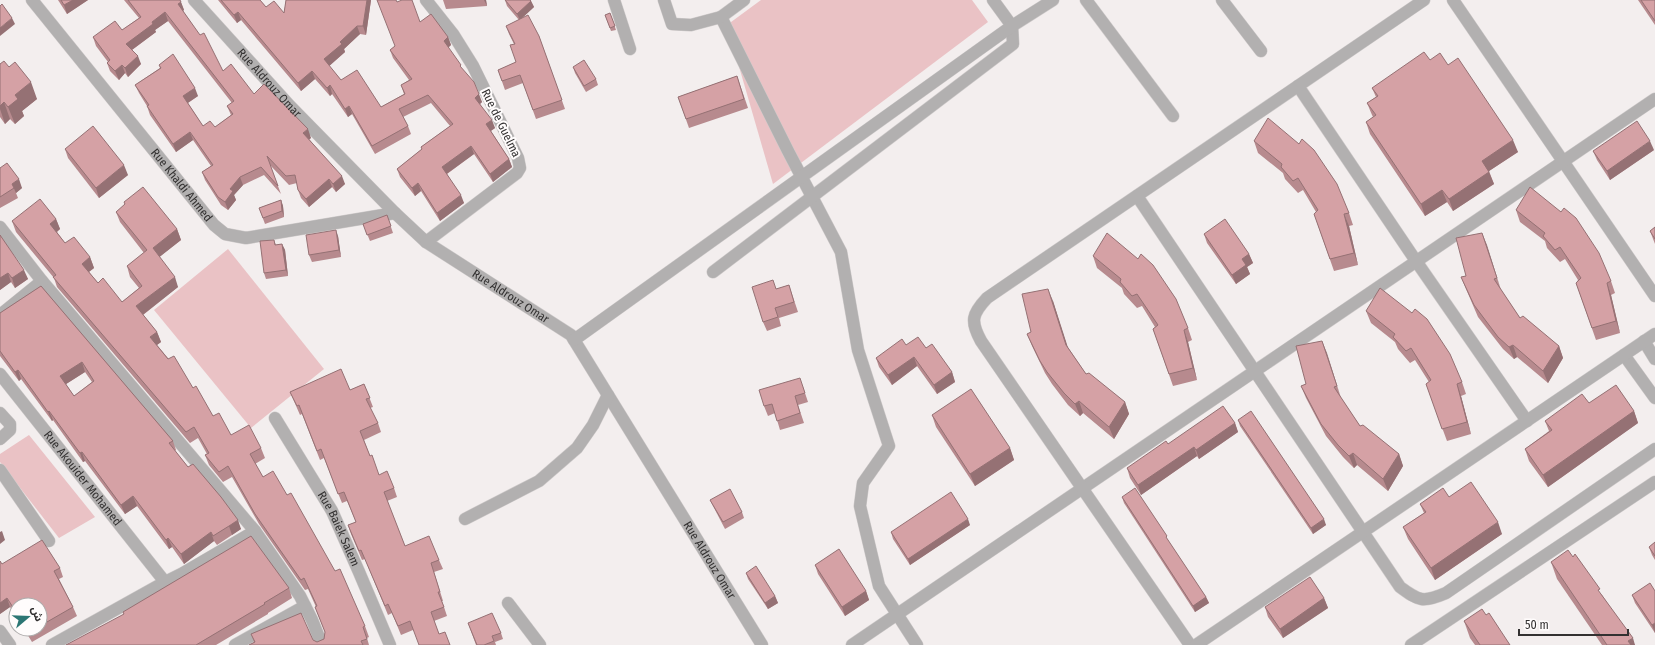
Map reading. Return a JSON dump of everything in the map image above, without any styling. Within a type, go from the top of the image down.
[{"type":"street","name":"Rue Khaldi Ahmed","points":[[32,0],[214,225],[225,234],[246,238],[395,213]]},
{"type":"street","name":"Rue Aldrouz Omar","points":[[194,0],[290,106],[395,213],[426,242],[571,335],[762,645]]},
{"type":"street","name":"Rue de Guelma","points":[[426,0],[453,34],[473,66],[518,158],[520,168],[517,173],[426,242]]},
{"type":"street","points":[[614,0],[630,49]]},
{"type":"street","points":[[664,0],[672,24],[691,25],[721,17],[744,0]]},
{"type":"street","points":[[713,272],[1013,44],[1012,26],[993,0]]},
{"type":"street","points":[[574,340],[1012,26],[1053,0]]},
{"type":"street","points":[[1086,0],[1173,116]]},
{"type":"street","points":[[1222,0],[1261,51]]},
{"type":"street","points":[[1190,645],[981,341],[976,331],[973,317],[979,306],[987,298],[1424,0]]},
{"type":"street","points":[[1453,0],[1562,162],[1655,296]]},
{"type":"street","points":[[721,17],[841,252],[858,350],[889,446],[863,483],[860,506],[879,586],[917,645]]},
{"type":"street","points":[[1298,86],[1416,261],[1527,421]]},
{"type":"street","points":[[852,645],[1655,99]]},
{"type":"street","points":[[1137,196],[1400,586],[1415,598],[1430,600],[1446,593],[1655,449]]},
{"type":"street","points":[[0,227],[42,281],[255,531],[300,596],[322,645]]},
{"type":"street","points":[[0,315],[42,281]]},
{"type":"street","points":[[1196,645],[1655,334]]},
{"type":"street","points":[[1644,341],[1655,359]]},
{"type":"street","points":[[1624,355],[1655,398]]},
{"type":"street","name":"Rue Akouider Mohamed","points":[[0,374],[165,582]]},
{"type":"street","points":[[465,520],[539,481],[577,448],[593,425],[608,396]]},
{"type":"street","points":[[0,413],[10,424],[10,430],[0,439]]},
{"type":"street","name":"Rue Baiek Salem","points":[[275,418],[332,510],[360,572],[390,645]]},
{"type":"street","points":[[0,470],[49,541]]},
{"type":"street","points":[[1410,645],[1655,482]]},
{"type":"street","points":[[52,645],[165,582],[183,574],[255,531]]},
{"type":"street","points":[[508,603],[540,645]]},
{"type":"street","points":[[235,645],[305,606]]},
{"type":"street","points":[[0,631],[10,645]]},
{"type":"shaded area","points":[[761,0],[972,0],[988,22],[773,184],[727,25]]},
{"type":"shaded area","points":[[228,249],[324,369],[251,428],[154,310]]},
{"type":"shaded area","points":[[29,435],[95,517],[59,538],[0,462],[0,454]]},
{"type":"building","points":[[61,0],[73,0],[64,5]]},
{"type":"building","points":[[128,0],[180,0],[181,2],[178,4],[200,35],[204,33],[223,71],[231,64],[254,94],[264,84],[308,129],[303,133],[342,176],[333,184],[329,179],[306,199],[298,190],[295,175],[286,176],[267,156],[278,186],[261,167],[240,177],[230,189],[233,191],[225,202],[218,197],[202,172],[213,165],[190,132],[173,144],[147,106],[149,105],[135,85],[161,68],[159,65],[173,54],[195,88],[183,96],[203,126],[210,121],[215,127],[233,114],[227,106],[234,101],[165,12],[152,22],[153,24],[126,44],[138,56],[125,68],[122,65],[115,71],[107,63],[110,60],[93,37],[115,21],[122,30],[141,17]]},
{"type":"building","points":[[221,0],[260,0],[266,7],[274,1],[284,13],[286,0],[367,0],[363,26],[357,26],[340,42],[342,44],[324,59],[341,80],[357,70],[381,107],[405,94],[401,85],[412,79],[390,50],[395,46],[377,0],[396,0],[397,2],[402,0],[412,0],[420,22],[431,14],[448,37],[444,41],[461,65],[460,66],[474,82],[479,94],[475,98],[492,120],[486,124],[509,159],[490,174],[471,146],[442,167],[461,195],[437,213],[418,183],[412,188],[397,169],[422,149],[421,147],[453,124],[428,95],[399,109],[408,126],[372,146],[349,106],[345,109],[330,85],[327,88],[312,71],[298,83],[238,12],[234,15]]},
{"type":"building","points":[[505,0],[530,0],[531,1],[517,14]]},
{"type":"building","points":[[1641,0],[1655,0],[1655,21]]},
{"type":"building","points":[[2,4],[12,18],[0,28],[0,6]]},
{"type":"building","points":[[610,13],[615,26],[610,28],[605,15]]},
{"type":"building","points":[[528,15],[539,36],[562,100],[533,110],[520,75],[502,81],[498,70],[516,62],[510,45],[515,44],[506,26]]},
{"type":"building","points":[[1424,52],[1430,60],[1440,53],[1448,65],[1458,58],[1513,140],[1482,161],[1489,172],[1449,199],[1442,190],[1421,204],[1366,122],[1376,115],[1367,103],[1378,96],[1372,88]]},
{"type":"building","points":[[584,60],[596,79],[584,86],[573,67]]},
{"type":"building","points":[[4,61],[9,67],[15,62],[31,82],[15,95],[18,99],[8,107],[4,102],[0,106],[0,64]]},
{"type":"building","points":[[737,76],[744,99],[686,119],[678,97]]},
{"type":"building","points":[[1268,118],[1299,144],[1302,139],[1314,150],[1337,184],[1349,213],[1344,214],[1354,253],[1330,259],[1314,214],[1318,210],[1298,178],[1293,181],[1281,167],[1282,164],[1254,141]]},
{"type":"building","points":[[1637,121],[1650,141],[1607,171],[1593,151]]},
{"type":"building","points":[[93,126],[124,165],[96,188],[65,149]]},
{"type":"building","points":[[7,163],[19,179],[12,184],[14,188],[0,197],[0,168]]},
{"type":"building","points":[[143,187],[177,229],[153,248],[175,277],[136,306],[157,332],[150,337],[168,359],[174,356],[193,388],[196,386],[213,416],[219,413],[231,435],[249,425],[261,448],[250,454],[263,477],[273,471],[287,495],[291,493],[335,571],[340,569],[365,626],[363,627],[367,639],[361,641],[363,645],[249,645],[255,642],[251,634],[301,613],[313,640],[317,642],[324,639],[325,632],[315,607],[317,606],[304,578],[301,580],[255,514],[228,466],[219,472],[205,455],[209,453],[194,427],[186,432],[53,277],[56,275],[12,221],[40,199],[56,219],[50,224],[65,243],[74,237],[90,257],[82,264],[98,283],[103,278],[122,302],[142,286],[127,266],[147,250],[116,212],[125,204],[124,202]]},
{"type":"building","points":[[1530,187],[1561,212],[1564,208],[1576,218],[1599,253],[1611,281],[1607,283],[1616,321],[1592,328],[1576,283],[1581,278],[1560,247],[1555,250],[1543,236],[1545,233],[1516,210]]},
{"type":"building","points":[[281,200],[282,211],[263,218],[259,208]]},
{"type":"building","points":[[387,215],[391,226],[367,235],[363,224]]},
{"type":"building","points":[[1225,219],[1249,254],[1242,259],[1246,265],[1232,275],[1204,234]]},
{"type":"building","points":[[1655,227],[1655,239],[1650,231]]},
{"type":"building","points":[[336,230],[339,250],[309,255],[306,235]]},
{"type":"building","points":[[1107,233],[1138,259],[1141,254],[1153,265],[1176,299],[1188,328],[1184,330],[1193,368],[1169,374],[1153,329],[1158,325],[1137,294],[1132,296],[1120,282],[1121,279],[1093,256]]},
{"type":"building","points":[[1482,233],[1497,278],[1494,279],[1520,318],[1523,316],[1559,346],[1543,371],[1513,345],[1509,347],[1498,337],[1474,305],[1461,277],[1466,276],[1456,238]]},
{"type":"building","points":[[0,235],[24,270],[12,278],[8,273],[0,278]]},
{"type":"building","points":[[274,240],[275,245],[282,244],[286,270],[264,273],[260,241]]},
{"type":"building","points":[[773,280],[776,289],[789,285],[794,302],[775,308],[778,317],[763,322],[752,287]]},
{"type":"building","points":[[41,286],[173,441],[169,443],[188,467],[193,464],[238,520],[213,536],[211,532],[181,554],[168,538],[166,540],[133,496],[121,505],[82,452],[80,453],[49,411],[48,412],[18,370],[15,372],[0,351],[0,313]],"holes":[[[82,362],[94,381],[74,396],[60,376]]]},
{"type":"building","points":[[1380,288],[1412,313],[1415,309],[1427,319],[1450,354],[1462,382],[1457,384],[1467,422],[1442,429],[1426,384],[1431,380],[1411,348],[1406,351],[1393,337],[1395,334],[1366,311]]},
{"type":"building","points":[[1048,289],[1066,345],[1086,374],[1089,373],[1125,402],[1109,427],[1079,401],[1075,404],[1064,393],[1040,361],[1027,334],[1031,332],[1022,294]]},
{"type":"building","points":[[918,337],[926,348],[932,344],[952,372],[934,385],[914,357],[888,375],[876,358],[902,339],[906,345]]},
{"type":"building","points":[[1322,341],[1337,386],[1334,387],[1360,426],[1363,425],[1399,454],[1383,479],[1353,453],[1349,456],[1338,445],[1321,424],[1301,386],[1306,384],[1296,346]]},
{"type":"building","points":[[341,369],[350,390],[364,384],[370,398],[366,399],[378,423],[360,431],[370,456],[372,455],[379,475],[387,471],[394,488],[384,492],[405,546],[429,536],[439,560],[431,563],[440,592],[438,592],[444,607],[431,612],[439,634],[445,632],[450,645],[419,645],[410,621],[398,626],[388,604],[385,606],[361,550],[359,551],[348,525],[356,522],[344,492],[338,494],[321,449],[317,451],[299,405],[297,406],[290,392]]},
{"type":"building","points":[[800,378],[805,393],[795,396],[800,413],[777,421],[772,404],[764,406],[759,390]]},
{"type":"building","points":[[1616,385],[1634,411],[1543,475],[1525,449],[1552,430],[1545,421],[1582,394],[1589,403]]},
{"type":"building","points":[[971,389],[1010,448],[970,474],[932,415]]},
{"type":"building","points":[[1223,406],[1235,423],[1196,450],[1194,447],[1138,485],[1127,468],[1166,441],[1168,444]]},
{"type":"building","points":[[1251,411],[1324,519],[1311,528],[1238,420]]},
{"type":"building","points":[[1471,482],[1498,522],[1431,568],[1403,527],[1426,512],[1420,504],[1443,488],[1449,497]]},
{"type":"building","points":[[1135,488],[1206,597],[1193,606],[1122,497]]},
{"type":"building","points":[[730,489],[742,512],[723,522],[710,500]]},
{"type":"building","points":[[951,492],[968,519],[908,559],[891,532]]},
{"type":"building","points":[[251,536],[289,588],[196,645],[66,645],[124,614],[123,612]]},
{"type":"building","points":[[42,540],[60,568],[54,571],[73,607],[48,621],[48,597],[8,597],[8,600],[7,598],[0,603],[0,561],[2,564]]},
{"type":"building","points":[[1655,542],[1655,556],[1649,547]]},
{"type":"building","points":[[839,549],[866,591],[842,607],[815,565]]},
{"type":"building","points":[[1568,550],[1573,557],[1575,554],[1600,589],[1598,590],[1633,638],[1628,641],[1631,645],[1607,645],[1551,562]]},
{"type":"building","points":[[756,566],[775,596],[765,603],[746,573]]},
{"type":"building","points":[[1310,577],[1324,598],[1280,629],[1265,607]]},
{"type":"building","points":[[1650,583],[1655,591],[1655,623],[1652,625],[1632,595]]},
{"type":"building","points":[[1482,609],[1486,615],[1489,613],[1510,645],[1480,645],[1464,621]]},
{"type":"building","points":[[492,613],[501,633],[492,636],[494,641],[484,645],[477,645],[468,623]]}]
